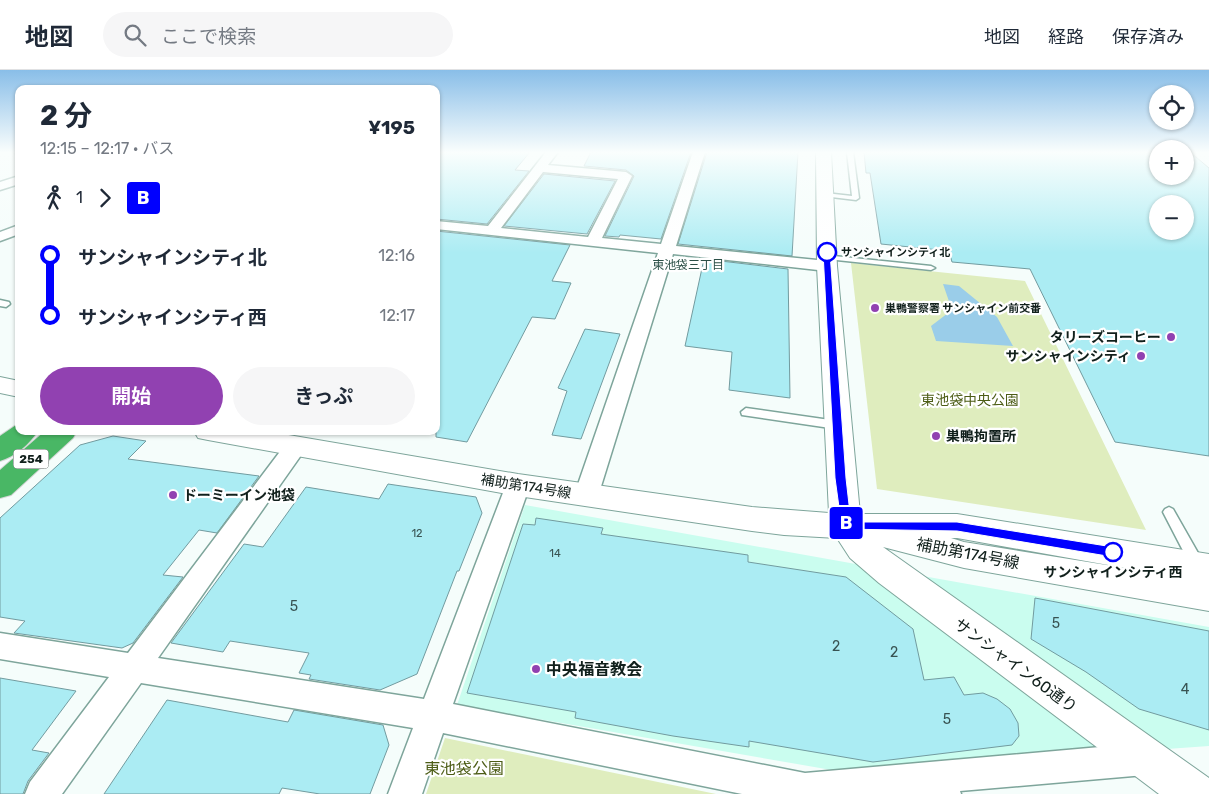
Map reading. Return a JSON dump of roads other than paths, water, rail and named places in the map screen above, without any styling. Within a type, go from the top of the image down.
[{"type":"highway","name":"254","points":[[0,451],[19,435]]},
{"type":"highway","name":"254","points":[[0,487],[58,435]]},
{"type":"street","points":[[492,230],[526,186]]},
{"type":"street","points":[[594,241],[621,186]]},
{"type":"street","points":[[586,496],[688,186]]},
{"type":"street","points":[[825,186],[827,262],[837,425],[846,526]]},
{"type":"street","points":[[440,225],[666,249],[827,262]]},
{"type":"street","points":[[0,226],[15,229]]},
{"type":"street","points":[[0,237],[15,231]]},
{"type":"street","points":[[0,384],[15,388]]},
{"type":"street","name":"補助第174号線","points":[[231,435],[586,496],[784,523],[846,526],[957,526],[1203,567]]},
{"type":"street","points":[[42,794],[296,446]]},
{"type":"street","points":[[405,794],[518,485]]},
{"type":"street","name":"補助第174号線","points":[[846,526],[964,555],[1209,596]]},
{"type":"street","name":"サンシャイン60通り","points":[[846,526],[862,548],[891,573],[1195,794]]},
{"type":"street","points":[[0,646],[434,716],[805,790],[939,785],[1145,759]]},
{"type":"lane","points":[[825,195],[856,198],[854,186]]},
{"type":"lane","points":[[827,262],[931,268]]},
{"type":"lane","points":[[746,412],[837,425]]},
{"type":"lane","points":[[1169,512],[1203,567]]},
{"type":"water","points":[[943,284],[959,286],[997,317],[1013,346],[936,341],[931,326],[952,310]]},
{"type":"place","name":"サンシャインシティ北","points":[[827,252]]},
{"type":"place","name":"巣鴨警察署 サンシャイン前交番","points":[[875,308]]},
{"type":"place","name":"タリーズコーヒー","points":[[1171,337]]},
{"type":"place","name":"サンシャインシティ","points":[[1141,356]]},
{"type":"place","name":"巣鴨拘置所","points":[[936,436]]},
{"type":"place","name":"ドーミーイン池袋","points":[[173,495]]},
{"type":"place","name":"サンシャインシティ西","points":[[1113,552]]},
{"type":"place","name":"中央福音教会","points":[[536,669]]},
{"type":"district","name":"東池袋三丁目","points":[[688,265]]},
{"type":"park label","name":"東池袋中央公園","points":[[970,400]]},
{"type":"park label","name":"東池袋公園","points":[[464,768]]}]
